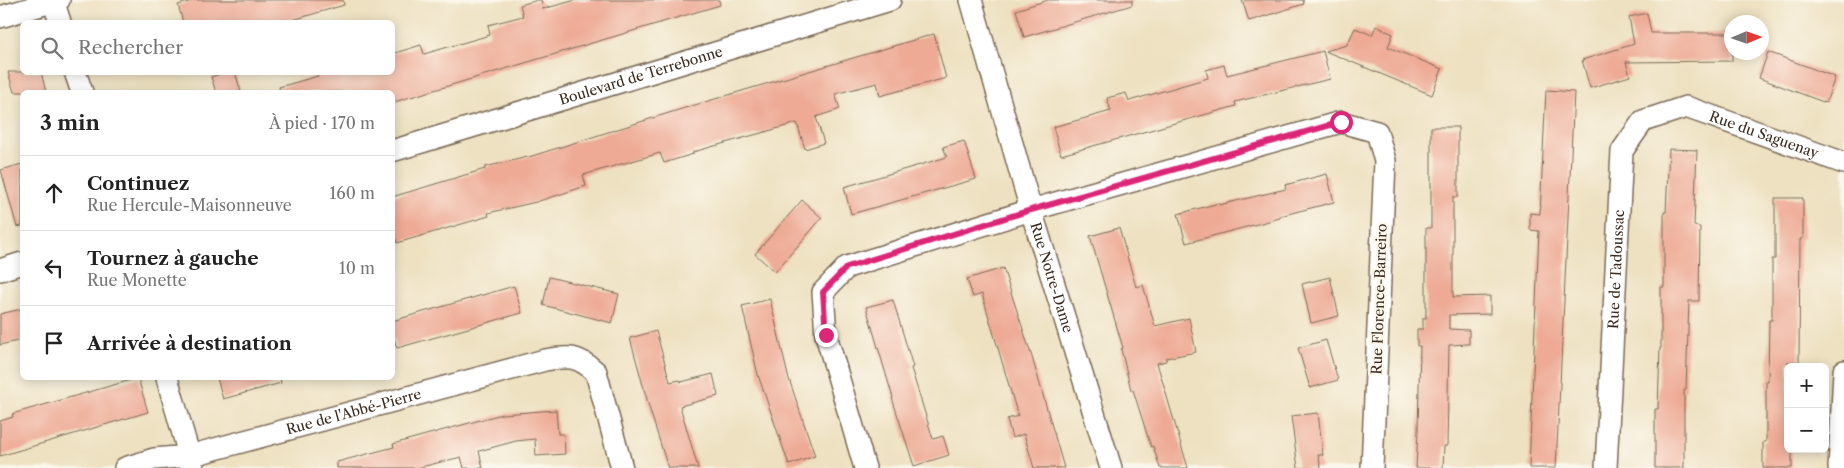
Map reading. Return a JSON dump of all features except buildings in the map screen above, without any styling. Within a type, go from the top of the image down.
[{"type":"street","name":"Boulevard de Terrebonne","points":[[395,150],[890,0]]},
{"type":"street","name":"Rue Notre-Dame","points":[[971,0],[1031,210],[1111,468]]},
{"type":"street","points":[[0,17],[55,1],[60,20]]},
{"type":"street","points":[[77,75],[81,90]]},
{"type":"street","name":"Rue du Saguenay","points":[[1686,107],[1844,162]]},
{"type":"street","name":"Rue de Tadoussac","points":[[1606,468],[1622,151],[1642,121],[1686,107]]},
{"type":"street","name":"Rue Florence-Barreiro","points":[[1031,210],[1341,122],[1377,132],[1384,161],[1372,468]]},
{"type":"street","points":[[865,468],[826,335],[823,292],[847,267],[1031,210]]},
{"type":"street","points":[[0,270],[20,264]]},
{"type":"street","name":"Rue de l'Abbé-Pierre","points":[[125,468],[154,459],[191,462],[544,360],[564,357],[583,361],[596,372],[622,468]]},
{"type":"street","points":[[1840,468],[1844,371]]},
{"type":"street","points":[[168,380],[191,462]]},
{"type":"route","points":[[826,335],[823,292],[847,267],[1031,210],[1341,122]]}]
